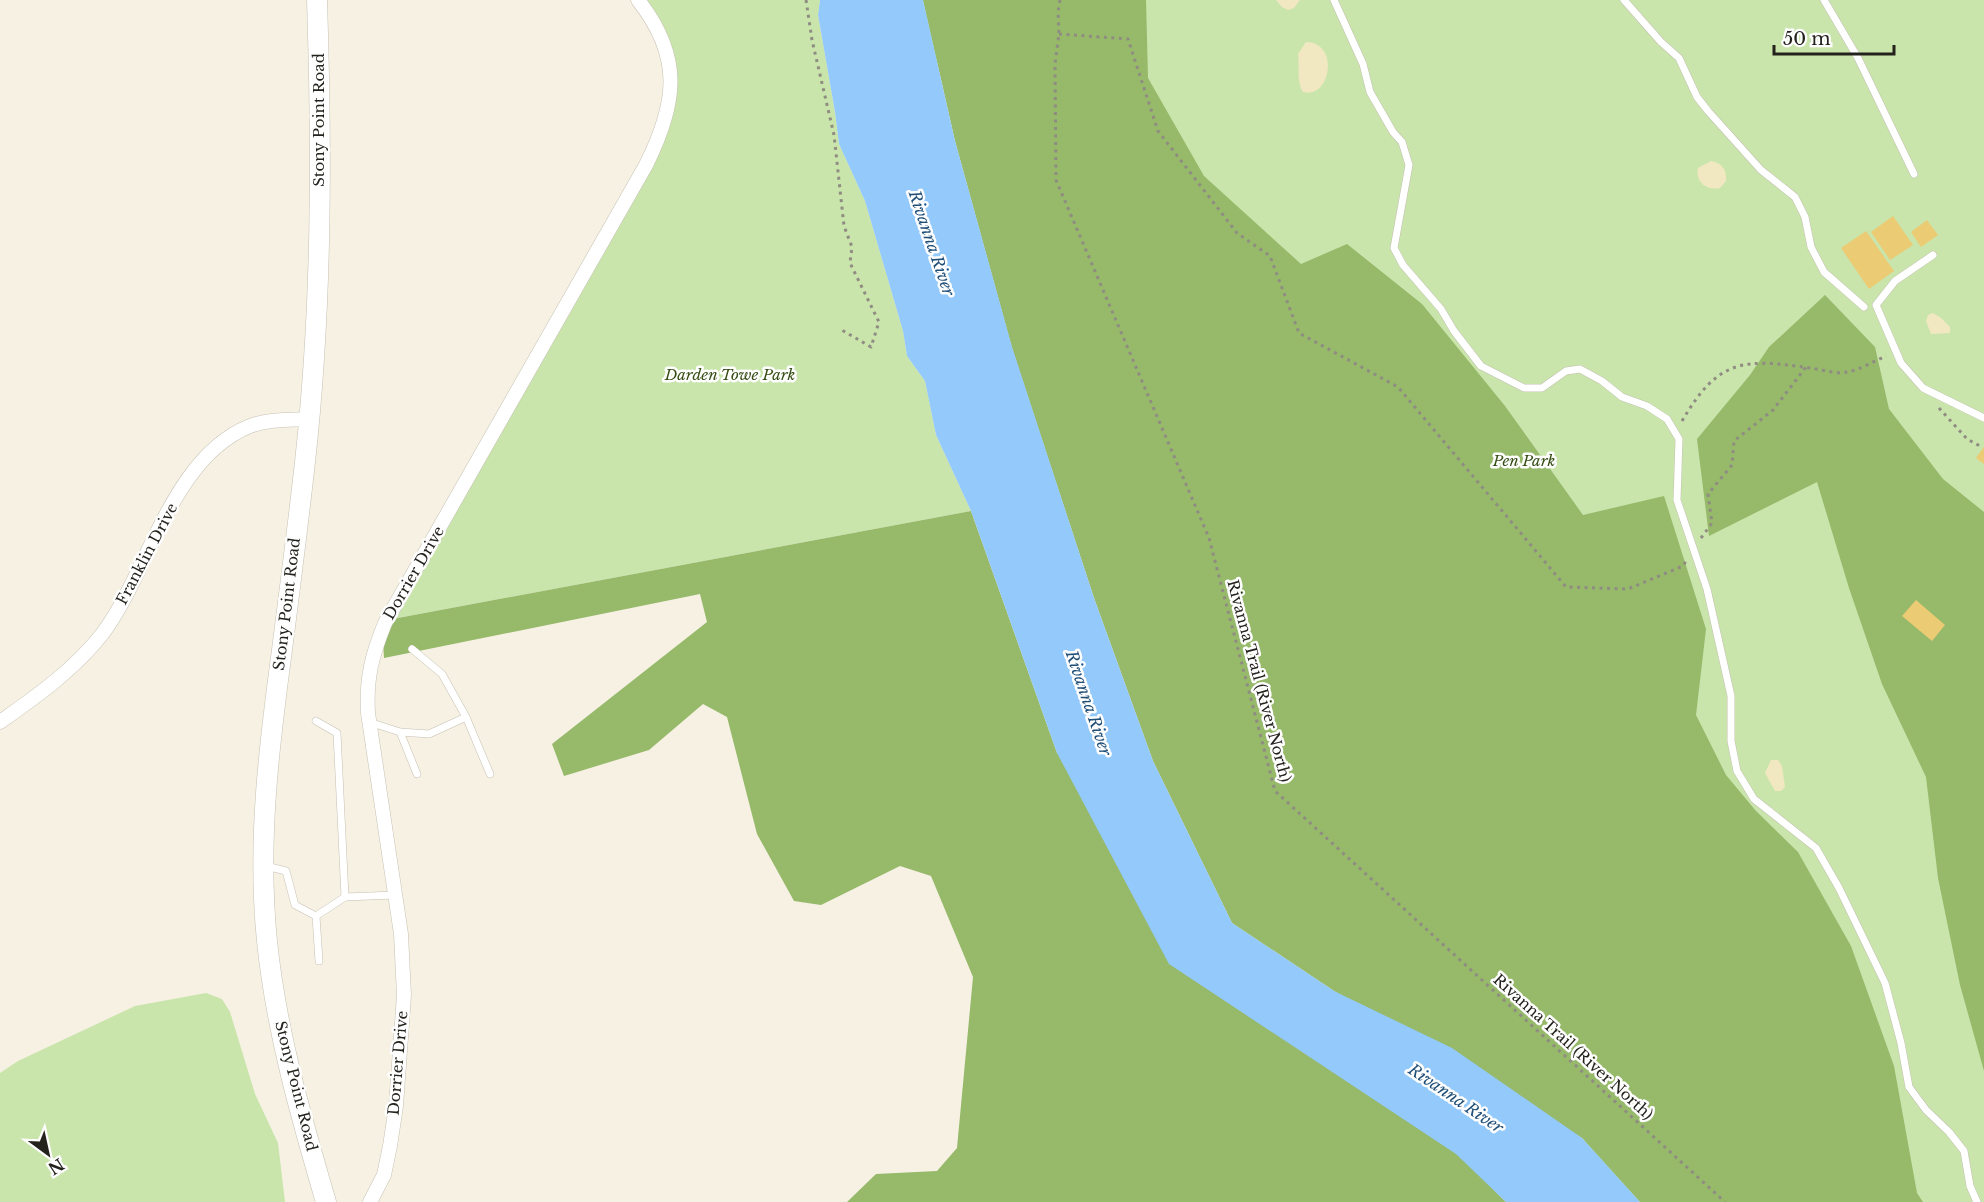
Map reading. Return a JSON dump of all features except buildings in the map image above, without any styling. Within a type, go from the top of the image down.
[{"type":"main road","name":"Stony Point Road","points":[[317,0],[318,284],[309,419],[269,746],[264,809],[264,866],[267,939],[282,1035],[326,1202]]},
{"type":"street","name":"Dorrier Drive","points":[[370,1202],[384,1175],[390,1146],[396,1106],[404,995],[401,934],[369,722],[367,692],[369,671],[374,650],[385,623],[646,165],[662,130],[672,84],[670,64],[665,45],[654,21],[638,0]]},
{"type":"street","name":"Franklin Drive","points":[[0,722],[62,676],[82,658],[103,633],[139,573],[164,520],[184,485],[211,452],[234,434],[252,425],[271,420],[309,419]]},
{"type":"lane","points":[[1334,0],[1363,64],[1370,92],[1393,132],[1402,142],[1409,165],[1394,248],[1403,265],[1441,309],[1454,331],[1481,366],[1524,388],[1542,388],[1566,371],[1580,369],[1602,381],[1622,398],[1647,406],[1667,419],[1676,435],[1678,439],[1677,500],[1707,589],[1731,696],[1731,741],[1737,771],[1754,799],[1816,848],[1839,888],[1885,983],[1909,1087],[1926,1110],[1949,1132],[1964,1151],[1970,1186],[1977,1202]]},
{"type":"lane","points":[[1624,0],[1661,42],[1679,58],[1697,97],[1708,111],[1761,170],[1795,197],[1805,218],[1811,247],[1824,272],[1864,307]]},
{"type":"lane","points":[[1824,0],[1858,58],[1914,174]]},
{"type":"lane","points":[[1934,255],[1895,282],[1875,305],[1901,363],[1923,388],[1984,418]]},
{"type":"lane","points":[[412,649],[442,674],[466,717],[490,774]]},
{"type":"lane","points":[[369,722],[400,732],[429,734],[466,717]]},
{"type":"lane","points":[[316,721],[337,733],[345,897]]},
{"type":"lane","points":[[400,732],[417,774]]},
{"type":"lane","points":[[264,866],[286,871],[295,905],[316,916]]},
{"type":"lane","points":[[316,916],[345,897],[395,895]]},
{"type":"lane","points":[[316,916],[319,961]]},
{"type":"path","points":[[806,0],[812,40],[834,135],[844,226],[852,247],[850,263],[879,322],[871,347],[840,329]]},
{"type":"path","name":"Rivanna Trail (River North)","points":[[1060,0],[1055,64],[1056,180],[1209,538],[1275,792],[1725,1202]]},
{"type":"path","points":[[1059,34],[1128,39],[1158,131],[1237,233],[1270,256],[1299,333],[1398,387],[1566,587],[1628,589],[1683,566],[1712,523],[1708,494],[1732,465],[1734,441],[1773,410],[1806,367]]},
{"type":"path","points":[[1676,435],[1694,401],[1709,382],[1725,370],[1745,364],[1764,364],[1846,373],[1896,351]]},
{"type":"path","points":[[1923,388],[1943,414],[1967,439],[1980,446]]},
{"type":"green space","name":"Darden Towe Park","points":[[630,0],[820,0],[818,15],[839,144],[865,201],[903,331],[907,356],[925,381],[936,435],[971,511],[382,621],[638,179],[669,93],[663,53],[646,20]]},
{"type":"green space","name":"Pen Park","points":[[900,0],[1984,0],[1984,1202],[1622,1202]]},
{"type":"green space","points":[[923,0],[1146,0],[1148,78],[1204,176],[1301,264],[1347,244],[1422,304],[1505,406],[1583,515],[1664,496],[1706,629],[1696,715],[1726,775],[1756,811],[1798,852],[1851,946],[1894,1066],[1917,1193],[1923,1202],[1640,1202],[1582,1138],[1334,991],[1232,923],[1153,761],[1094,598],[1012,348],[955,141]]},
{"type":"green space","points":[[1825,295],[1875,347],[1889,409],[1943,479],[1984,512],[1984,1071],[1960,985],[1938,878],[1926,777],[1882,684],[1849,588],[1817,482],[1709,536],[1697,439],[1750,375],[1769,347]]},
{"type":"green space","points":[[971,511],[1057,753],[1506,1202],[847,1202],[876,1174],[937,1171],[957,1148],[973,977],[931,876],[900,866],[821,905],[794,901],[757,834],[727,717],[703,704],[649,750],[564,776],[552,744],[707,622],[700,594],[384,658],[382,621]]},
{"type":"green space","points":[[206,993],[222,999],[230,1012],[255,1094],[278,1143],[285,1202],[0,1202],[0,1073],[18,1061],[135,1006]]},
{"type":"sand","points":[[1276,0],[1300,0],[1294,8],[1288,10]]},
{"type":"sand","points":[[1306,42],[1317,44],[1324,51],[1327,60],[1328,70],[1325,80],[1320,88],[1313,92],[1303,92],[1299,78],[1298,54]]},
{"type":"sand","points":[[1711,161],[1718,163],[1725,170],[1726,181],[1720,188],[1707,187],[1698,177],[1698,168]]},
{"type":"sand","points":[[1933,313],[1950,327],[1950,333],[1931,334],[1926,321],[1928,315]]},
{"type":"sand","points":[[1771,760],[1778,760],[1782,766],[1785,787],[1781,791],[1775,791],[1765,773]]},
{"type":"water","name":"Rivanna River","points":[[820,0],[923,0],[955,141],[1012,347],[1094,598],[1153,761],[1232,923],[1334,991],[1452,1048],[1582,1138],[1640,1202],[1506,1202],[1456,1154],[1169,964],[1057,753],[971,511],[936,435],[925,381],[907,356],[903,331],[865,201],[839,144],[818,15]]}]
